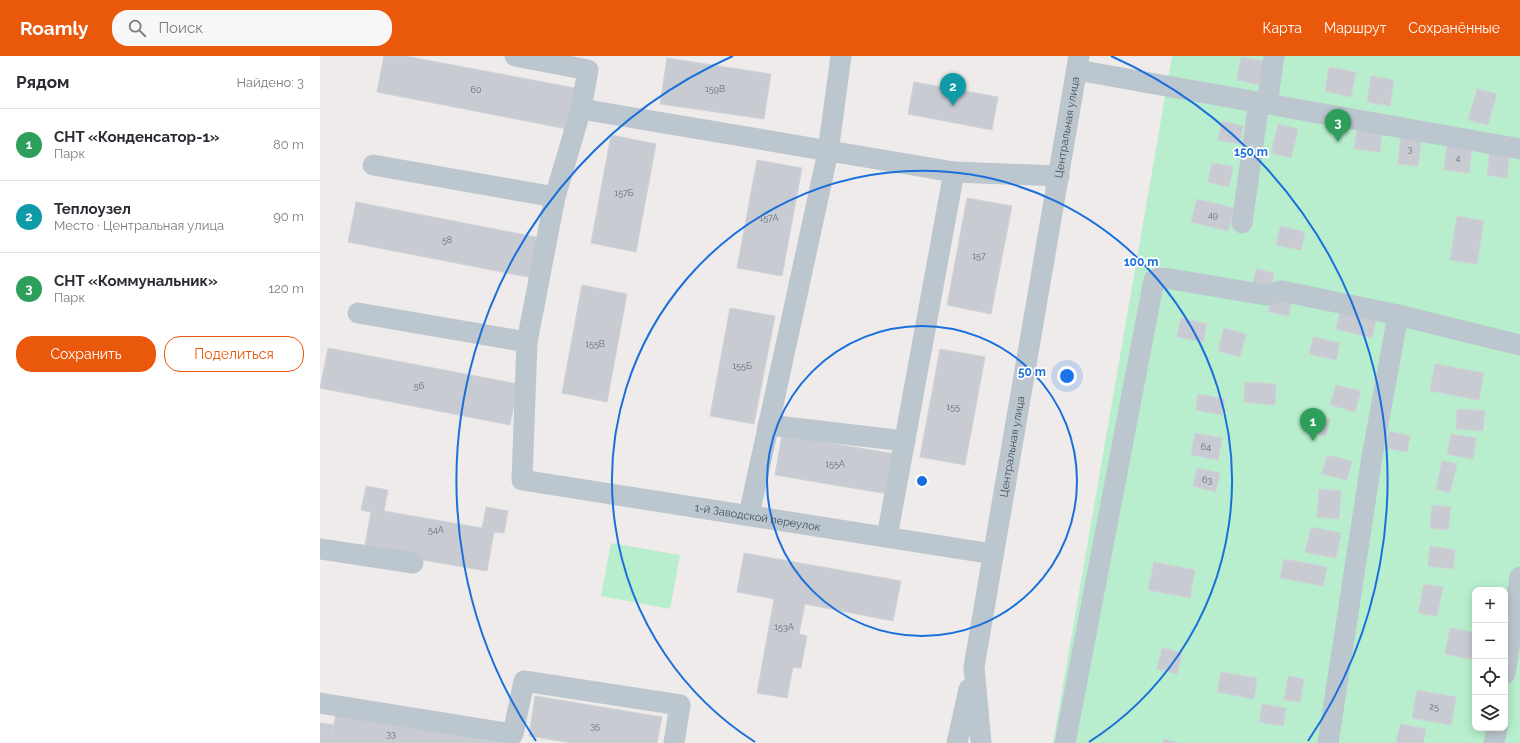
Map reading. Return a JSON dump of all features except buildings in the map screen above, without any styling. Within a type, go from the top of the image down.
[{"type":"street","points":[[358,313],[527,342],[555,197],[581,109],[588,70],[515,56]]},
{"type":"street","points":[[748,515],[828,152],[840,56]]},
{"type":"street","points":[[1242,223],[1263,103],[1274,56]]},
{"type":"street","points":[[1078,63],[1263,103],[1520,149]]},
{"type":"street","name":"Центральная улица","points":[[980,743],[974,667],[1078,63]]},
{"type":"street","points":[[581,109],[828,152],[954,172],[1059,176]]},
{"type":"street","points":[[374,165],[555,197]]},
{"type":"street","points":[[887,537],[954,172]]},
{"type":"street","points":[[1065,743],[1154,280],[1159,278],[1171,278],[1266,295],[1282,291],[1398,315],[1520,345]]},
{"type":"street","points":[[1328,743],[1372,457],[1398,315]]},
{"type":"street","name":"1-й Заводской переулок","points":[[527,342],[522,480],[993,554]]},
{"type":"street","points":[[768,425],[905,442]]},
{"type":"street","points":[[320,549],[413,563]]},
{"type":"street","points":[[1507,659],[1520,576]]},
{"type":"street","points":[[957,743],[974,667]]},
{"type":"street","points":[[320,703],[513,734],[524,681],[680,705],[674,743]]},
{"type":"street","points":[[1494,743],[1496,731]]},
{"type":"green space","points":[[1172,56],[1520,56],[1520,743],[1053,743]]},
{"type":"green space","points":[[611,543],[680,555],[670,609],[601,596]]},
{"type":"place","name":"Теплоузел","points":[[953,106]]},
{"type":"place","name":"СНТ «Коммунальник»","points":[[1338,142]]},
{"type":"place","name":"СНТ «Конденсатор-1»","points":[[1313,441]]}]
